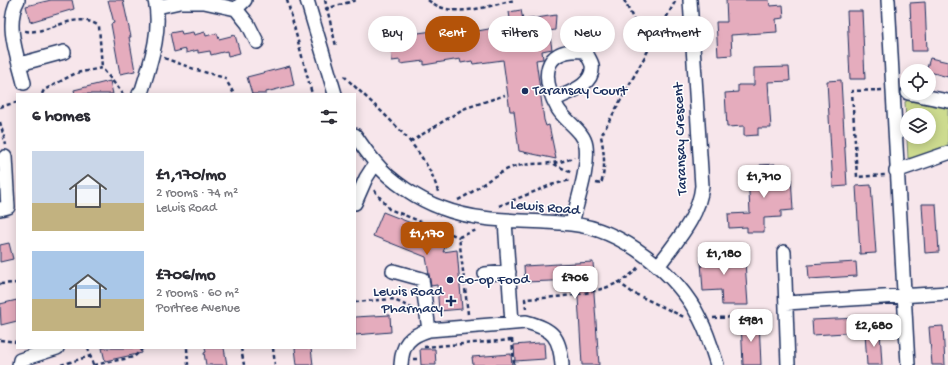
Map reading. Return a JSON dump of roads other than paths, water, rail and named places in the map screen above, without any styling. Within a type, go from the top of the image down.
[{"type":"street","points":[[18,0],[12,10],[12,28],[24,83]]},
{"type":"street","name":"Taransay Crescent","points":[[659,265],[696,212],[701,200],[702,186],[690,0]]},
{"type":"street","points":[[888,0],[896,171],[908,365]]},
{"type":"street","points":[[140,93],[153,54],[158,29],[156,3],[204,1],[241,5],[257,42]]},
{"type":"street","points":[[309,6],[335,93]]},
{"type":"street","points":[[20,64],[64,52]]},
{"type":"street","points":[[893,90],[900,92]]},
{"type":"street","points":[[555,99],[558,109],[581,135],[586,144],[587,161],[572,224]]},
{"type":"street","points":[[936,99],[948,101]]},
{"type":"street","name":"Lewis Road","points":[[356,136],[375,164],[407,191],[441,208],[470,217],[505,221],[572,224],[602,232],[628,244],[659,265],[681,291],[700,318],[717,365]]},
{"type":"street","points":[[896,171],[948,153]]},
{"type":"street","points":[[7,156],[8,210]]},
{"type":"street","points":[[356,201],[366,178],[375,164]]},
{"type":"street","points":[[505,221],[512,323]]},
{"type":"street","points":[[784,252],[788,365]]},
{"type":"street","points":[[393,271],[422,279],[429,330]]},
{"type":"street","points":[[485,274],[509,272]]},
{"type":"street","points":[[786,303],[948,293]]},
{"type":"street","points":[[401,365],[401,354],[406,343],[416,334],[429,330],[526,322],[541,325],[552,332],[559,343],[562,365]]},
{"type":"street","points":[[19,365],[20,360],[54,349]]},
{"type":"place","name":"Taransay Court","points":[[525,91]]},
{"type":"place","name":"Co-op Food","points":[[450,280]]},
{"type":"place","name":"Lewis Road Pharmacy","points":[[451,301]]}]
